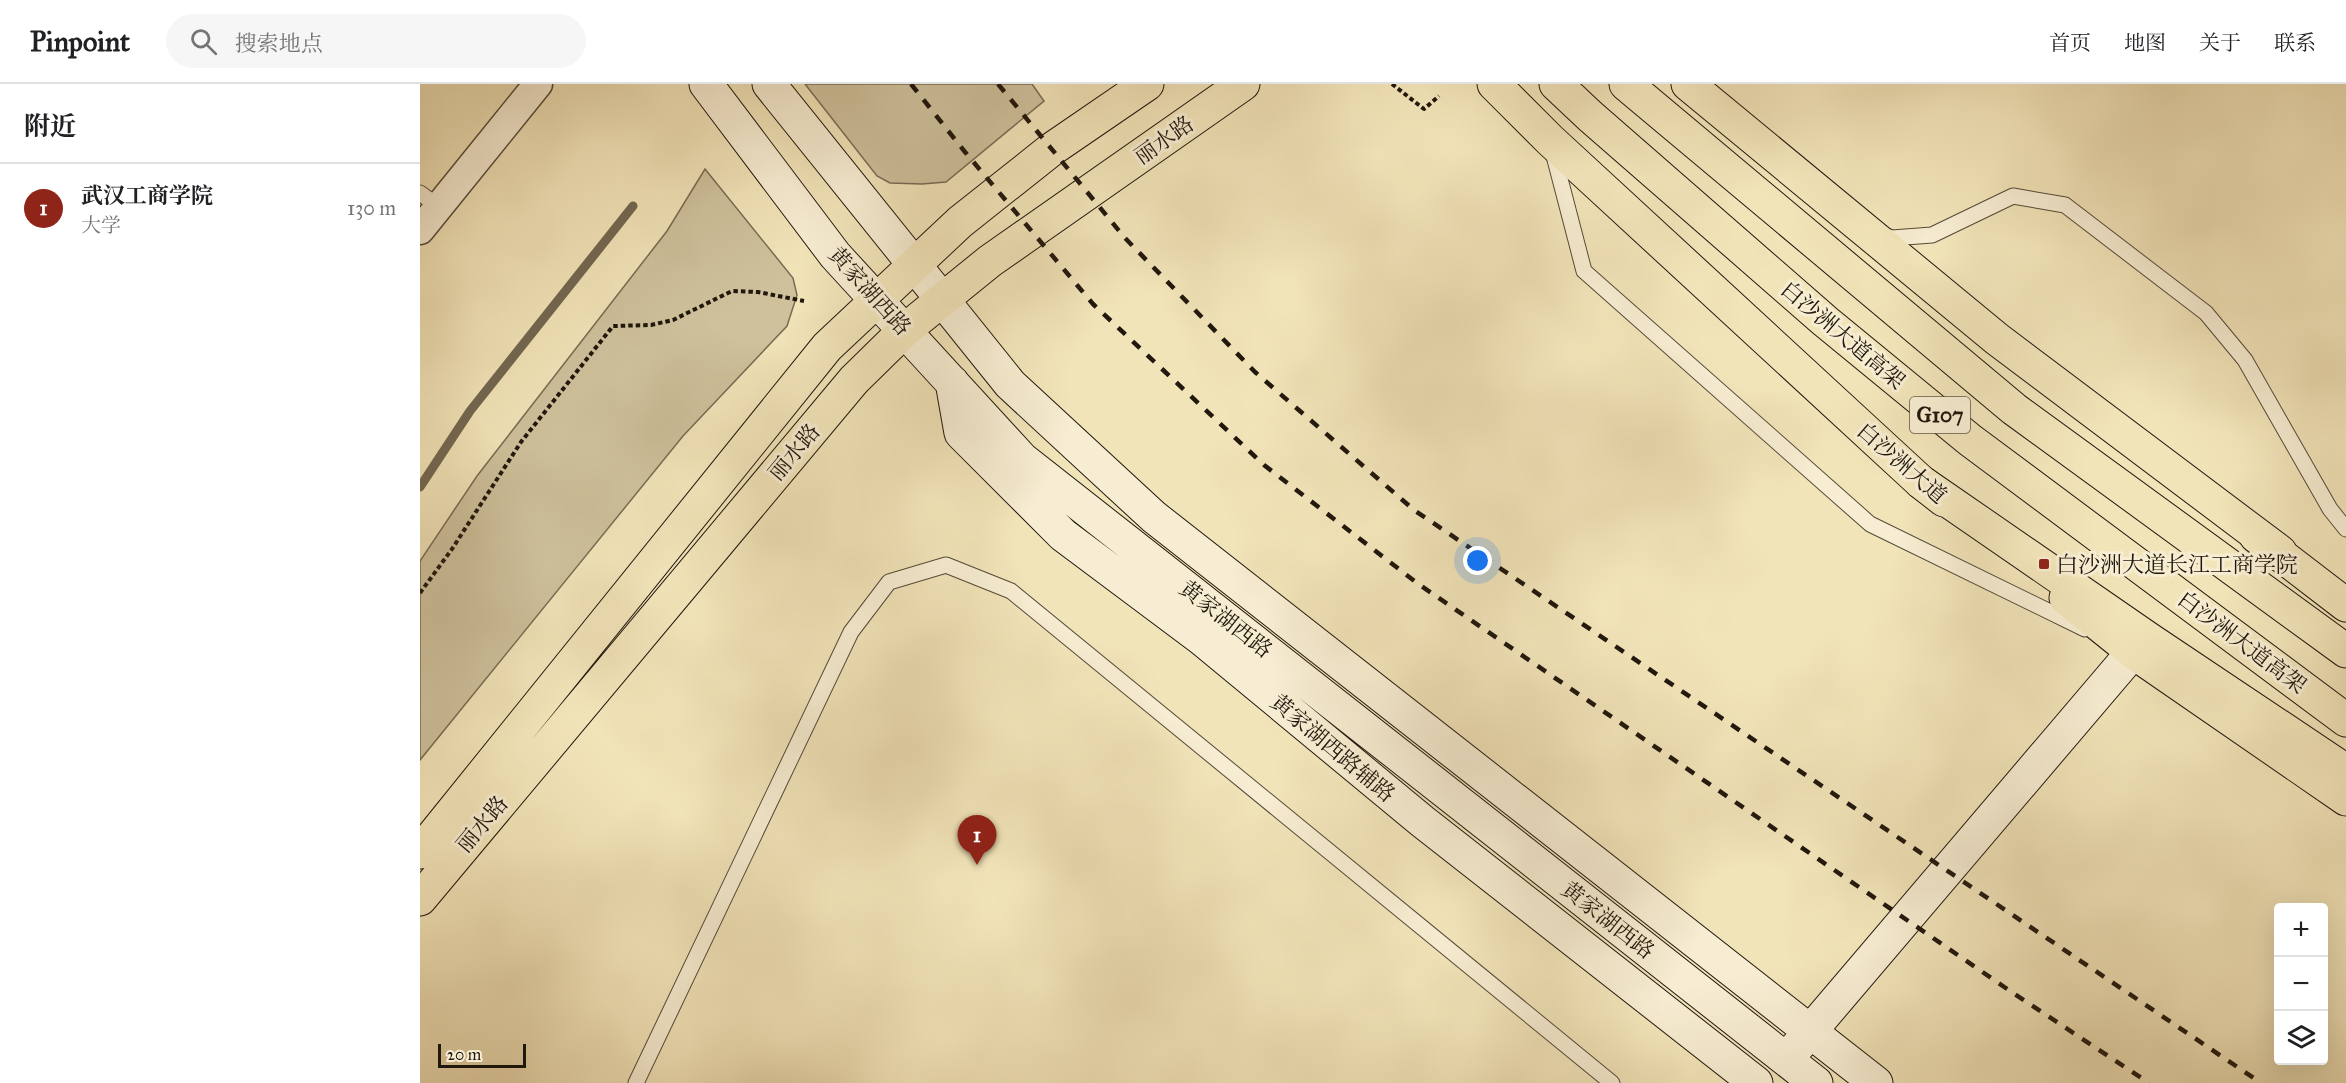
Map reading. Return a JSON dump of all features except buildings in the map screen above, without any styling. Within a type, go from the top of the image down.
[{"type":"main road","name":"黄家湖西路","points":[[706,84],[836,255],[1022,459],[1816,1083]]},
{"type":"main road","name":"黄家湖西路","points":[[769,84],[1010,384],[1154,517],[1876,1083]]},
{"type":"main road","name":"丽水路","points":[[420,852],[827,347],[960,222],[1052,149],[1147,84]]},
{"type":"main road","name":"丽水路","points":[[420,899],[854,380],[905,330],[990,261],[1244,84]]},
{"type":"main road","name":"白沙洲大道","points":[[1494,84],[1550,140],[1921,482],[2133,652],[2346,799]]},
{"type":"main road","name":"白沙洲大道高架","points":[[1556,84],[1825,321],[1970,440],[2346,720]]},
{"type":"main road","name":"G107","points":[[1626,84],[2014,409],[2346,651]]},
{"type":"main road","points":[[1688,84],[1997,339],[2346,605]]},
{"type":"main road","name":"黄家湖西路辅路","points":[[952,382],[961,433],[1063,535],[1202,639],[1422,821],[1756,1083]]},
{"type":"main road","points":[[1921,482],[2150,640],[2346,771]]},
{"type":"main road","points":[[2256,536],[2346,597]]},
{"type":"main road","points":[[1786,1059],[2133,652]]},
{"type":"street","points":[[420,230],[429,200],[538,84]]},
{"type":"lane","points":[[1550,140],[1584,271],[1870,524],[2133,652]]},
{"type":"lane","points":[[1859,226],[1892,238],[1932,235],[2013,196],[2065,205],[2206,313],[2245,360],[2330,509],[2346,529]]},
{"type":"lane","points":[[636,1083],[851,632],[889,582],[946,565],[1011,591],[1612,1083]]},
{"type":"path","points":[[1392,84],[1424,109],[1438,96]]},
{"type":"path","points":[[420,593],[452,549],[521,442],[613,327],[651,326],[673,320],[732,291],[758,292],[804,301]]},
{"type":"shaded area","points":[[805,84],[1032,84],[1044,101],[946,182],[890,183],[877,176]]},
{"type":"shaded area","points":[[705,169],[793,278],[797,295],[787,326],[683,436],[420,760],[420,561],[477,476],[667,231]]},
{"type":"waterway","points":[[420,487],[470,411],[633,206]]},
{"type":"railway","points":[[911,84],[1093,304],[1264,465],[1417,583],[2013,993],[2149,1083]]},
{"type":"railway","points":[[998,84],[1125,238],[1255,372],[1414,510],[2261,1083]]},
{"type":"place","name":"白沙洲大道长江工商学院","points":[[2044,564]]},
{"type":"place","name":"武汉工商学院","points":[[977,865]]}]
